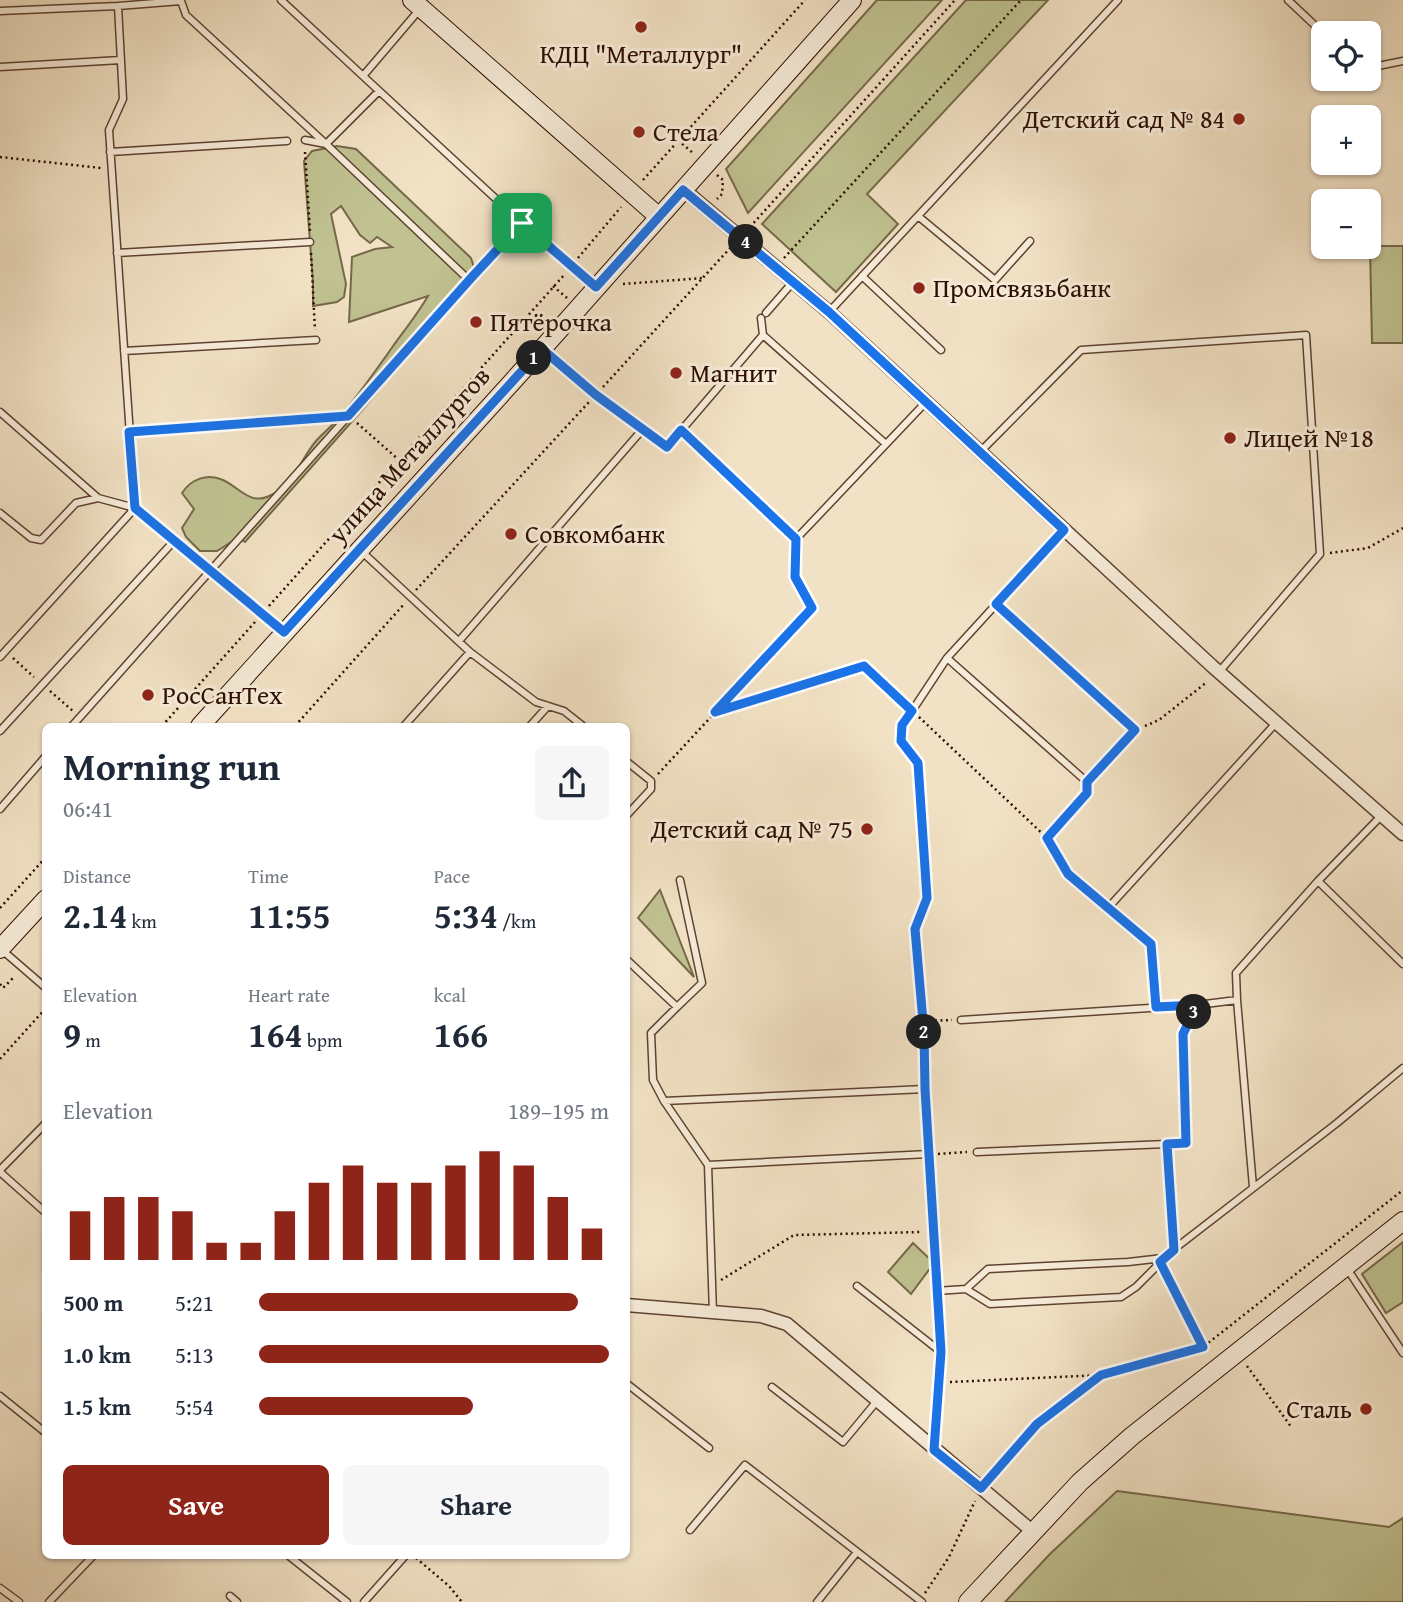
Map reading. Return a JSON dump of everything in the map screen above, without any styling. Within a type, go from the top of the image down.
[{"type":"main road","name":"улица Металлургов","points":[[203,723],[542,349],[852,0]]},
{"type":"main road","points":[[417,4],[659,217]]},
{"type":"main road","points":[[0,949],[42,903]]},
{"type":"main road","points":[[968,1602],[1080,1482],[1132,1436],[1403,1221]]},
{"type":"street","points":[[683,190],[829,312],[1219,672],[1403,834]]},
{"type":"street","points":[[630,1305],[761,1316],[787,1324],[1032,1531]]},
{"type":"lane","points":[[281,0],[522,223],[596,287]]},
{"type":"lane","points":[[829,312],[1118,0]]},
{"type":"lane","points":[[1288,0],[1311,22]]},
{"type":"lane","points":[[0,11],[181,1],[186,15],[469,280]]},
{"type":"lane","points":[[363,76],[417,4]]},
{"type":"lane","points":[[0,657],[135,508],[109,130],[123,99],[118,6]]},
{"type":"lane","points":[[0,67],[121,60]]},
{"type":"lane","points":[[1381,65],[1403,61]]},
{"type":"lane","points":[[326,144],[379,91]]},
{"type":"lane","points":[[304,140],[326,144]]},
{"type":"lane","points":[[110,152],[287,141]]},
{"type":"lane","points":[[918,216],[995,280],[1030,241]]},
{"type":"lane","points":[[75,723],[522,223]]},
{"type":"lane","points":[[117,253],[310,242]]},
{"type":"lane","points":[[862,276],[941,350]]},
{"type":"lane","points":[[542,349],[596,395],[667,447],[763,335],[764,316],[793,282]]},
{"type":"lane","points":[[763,335],[886,444]]},
{"type":"lane","points":[[980,452],[1081,350],[1306,335],[1320,554],[1219,672]]},
{"type":"lane","points":[[124,351],[316,341]]},
{"type":"lane","points":[[796,539],[926,402]]},
{"type":"lane","points":[[0,412],[98,498],[135,508],[284,632]]},
{"type":"lane","points":[[458,641],[642,430]]},
{"type":"lane","points":[[0,513],[31,538],[41,540],[76,503],[98,498]]},
{"type":"lane","points":[[912,711],[947,658],[1064,530]]},
{"type":"lane","points":[[0,731],[174,541]]},
{"type":"lane","points":[[359,549],[470,652],[536,702],[565,712],[579,723]]},
{"type":"lane","points":[[947,658],[1087,782],[1135,730],[996,604]]},
{"type":"lane","points":[[407,723],[470,652]]},
{"type":"lane","points":[[533,723],[548,706]]},
{"type":"lane","points":[[1108,908],[1276,723]]},
{"type":"lane","points":[[0,808],[42,761]]},
{"type":"lane","points":[[630,764],[651,781],[651,789],[630,812]]},
{"type":"lane","points":[[1253,1187],[1237,973],[1318,881],[1382,815]]},
{"type":"lane","points":[[680,880],[702,983],[651,1033],[653,1080],[664,1101],[708,1165],[713,1312]]},
{"type":"lane","points":[[1318,881],[1403,964]]},
{"type":"lane","points":[[0,949],[42,985]]},
{"type":"lane","points":[[630,963],[677,1007]]},
{"type":"lane","points":[[961,1020],[1237,1000]]},
{"type":"lane","points":[[977,1152],[1186,1143],[1183,1034],[1197,1005]]},
{"type":"lane","points":[[924,1033],[941,1352],[934,1450]]},
{"type":"lane","points":[[966,1289],[990,1304],[1121,1297],[1136,1287],[1174,1250],[1403,1068]]},
{"type":"lane","points":[[664,1101],[925,1089]]},
{"type":"lane","points":[[42,1127],[0,1171],[42,1209]]},
{"type":"lane","points":[[1167,1144],[1174,1250]]},
{"type":"lane","points":[[708,1165],[929,1154]]},
{"type":"lane","points":[[936,1292],[966,1289],[988,1269],[1162,1260]]},
{"type":"lane","points":[[1346,1267],[1403,1353]]},
{"type":"lane","points":[[857,1286],[941,1352]]},
{"type":"lane","points":[[630,1386],[709,1448]]},
{"type":"lane","points":[[772,1387],[843,1442],[877,1401]]},
{"type":"lane","points":[[0,1396],[42,1430]]},
{"type":"lane","points":[[981,1488],[1037,1424]]},
{"type":"lane","points":[[690,1530],[745,1465],[921,1601]]},
{"type":"lane","points":[[817,1602],[857,1552]]},
{"type":"lane","points":[[49,1602],[90,1559]]},
{"type":"lane","points":[[293,1559],[347,1602]]},
{"type":"lane","points":[[365,1602],[402,1559]]},
{"type":"lane","points":[[0,1588],[19,1602]]},
{"type":"lane","points":[[230,1596],[237,1602]]},
{"type":"path","points":[[165,723],[805,0]]},
{"type":"path","points":[[299,723],[411,596],[955,0]]},
{"type":"path","points":[[775,267],[1020,0]]},
{"type":"path","points":[[0,157],[111,169]]},
{"type":"path","points":[[622,284],[703,278]]},
{"type":"path","points":[[554,286],[578,308]]},
{"type":"path","points":[[129,432],[348,416],[399,460]]},
{"type":"path","points":[[651,781],[812,608],[795,577],[796,539],[681,430]]},
{"type":"path","points":[[1320,554],[1368,548],[1403,528]]},
{"type":"path","points":[[715,712],[864,666],[1047,838],[1068,874],[1151,944],[1156,1007]]},
{"type":"path","points":[[1135,730],[1160,720],[1219,672]]},
{"type":"path","points":[[912,711],[902,725],[901,741],[918,763],[927,898],[915,929],[922,1021],[961,1020]]},
{"type":"path","points":[[1047,838],[1087,793],[1087,782]]},
{"type":"path","points":[[0,908],[42,861]]},
{"type":"path","points":[[0,985],[4,988],[18,973]]},
{"type":"path","points":[[0,1059],[42,1012]]},
{"type":"path","points":[[929,1154],[977,1152]]},
{"type":"path","points":[[939,1383],[1101,1375],[1203,1347],[1403,1190]]},
{"type":"path","points":[[712,1286],[794,1236],[933,1231]]},
{"type":"path","points":[[1162,1260],[1203,1347]]},
{"type":"path","points":[[1237,1353],[1292,1429]]},
{"type":"path","points":[[1037,1424],[1101,1375]]},
{"type":"path","points":[[921,1601],[949,1557],[981,1488]]},
{"type":"path","points":[[417,1559],[449,1586],[463,1602]]},
{"type":"green space","points":[[877,0],[942,0],[748,213],[726,169]]},
{"type":"green space","points":[[966,0],[1048,0],[867,194],[898,224],[836,292],[762,224]]},
{"type":"green space","points":[[337,146],[356,149],[471,258],[476,274],[363,409],[245,542],[238,538],[217,551],[200,551],[186,537],[182,528],[194,509],[182,493],[186,488],[195,481],[211,477],[223,480],[254,498],[261,499],[276,493],[290,480],[310,448],[359,393],[428,296],[349,322],[352,257],[375,249],[392,247],[377,237],[370,243],[360,235],[341,206],[331,214],[346,284],[344,297],[337,302],[313,306],[304,161],[312,151]]},
{"type":"green space","points":[[1381,246],[1403,246],[1403,343],[1372,343],[1370,259],[1381,259]]},
{"type":"green space","points":[[660,890],[694,977],[638,918]]},
{"type":"green space","points":[[1403,1242],[1403,1302],[1386,1313],[1362,1274]]},
{"type":"green space","points":[[913,1243],[934,1263],[911,1294],[888,1272]]},
{"type":"green space","points":[[1117,1491],[1389,1527],[1403,1518],[1403,1602],[1005,1602],[1050,1554]]},
{"type":"place","name":"КДЦ \"Металлург\"","points":[[641,27]]},
{"type":"place","name":"Детский сад № 84","points":[[1239,119]]},
{"type":"place","name":"Стела","points":[[639,132]]},
{"type":"place","name":"Промсвязьбанк","points":[[919,288]]},
{"type":"place","name":"Пятёрочка","points":[[476,322]]},
{"type":"place","name":"Магнит","points":[[676,373]]},
{"type":"place","name":"Лицей №18","points":[[1230,438]]},
{"type":"place","name":"Совкомбанк","points":[[511,534]]},
{"type":"place","name":"РосСанТех","points":[[148,695]]},
{"type":"place","name":"Детский сад № 75","points":[[867,829]]},
{"type":"place","name":"Сталь","points":[[1366,1409]]},
{"type":"route","points":[[683,190],[829,312],[1064,530],[996,604],[1135,730],[1087,782],[1087,793],[1047,838],[1068,874],[1151,944],[1156,1007],[1197,1005],[1183,1034],[1186,1143],[1167,1144],[1174,1250],[1160,1262],[1203,1347],[1101,1375],[1037,1424],[981,1488],[934,1450],[941,1352],[924,1033],[915,929],[927,898],[918,763],[901,741],[902,725],[912,711],[864,666],[715,712],[812,608],[795,577],[796,539],[681,430],[667,447],[596,395],[542,349],[284,632],[135,508],[129,432],[348,416],[522,223],[596,287],[683,190]]}]
